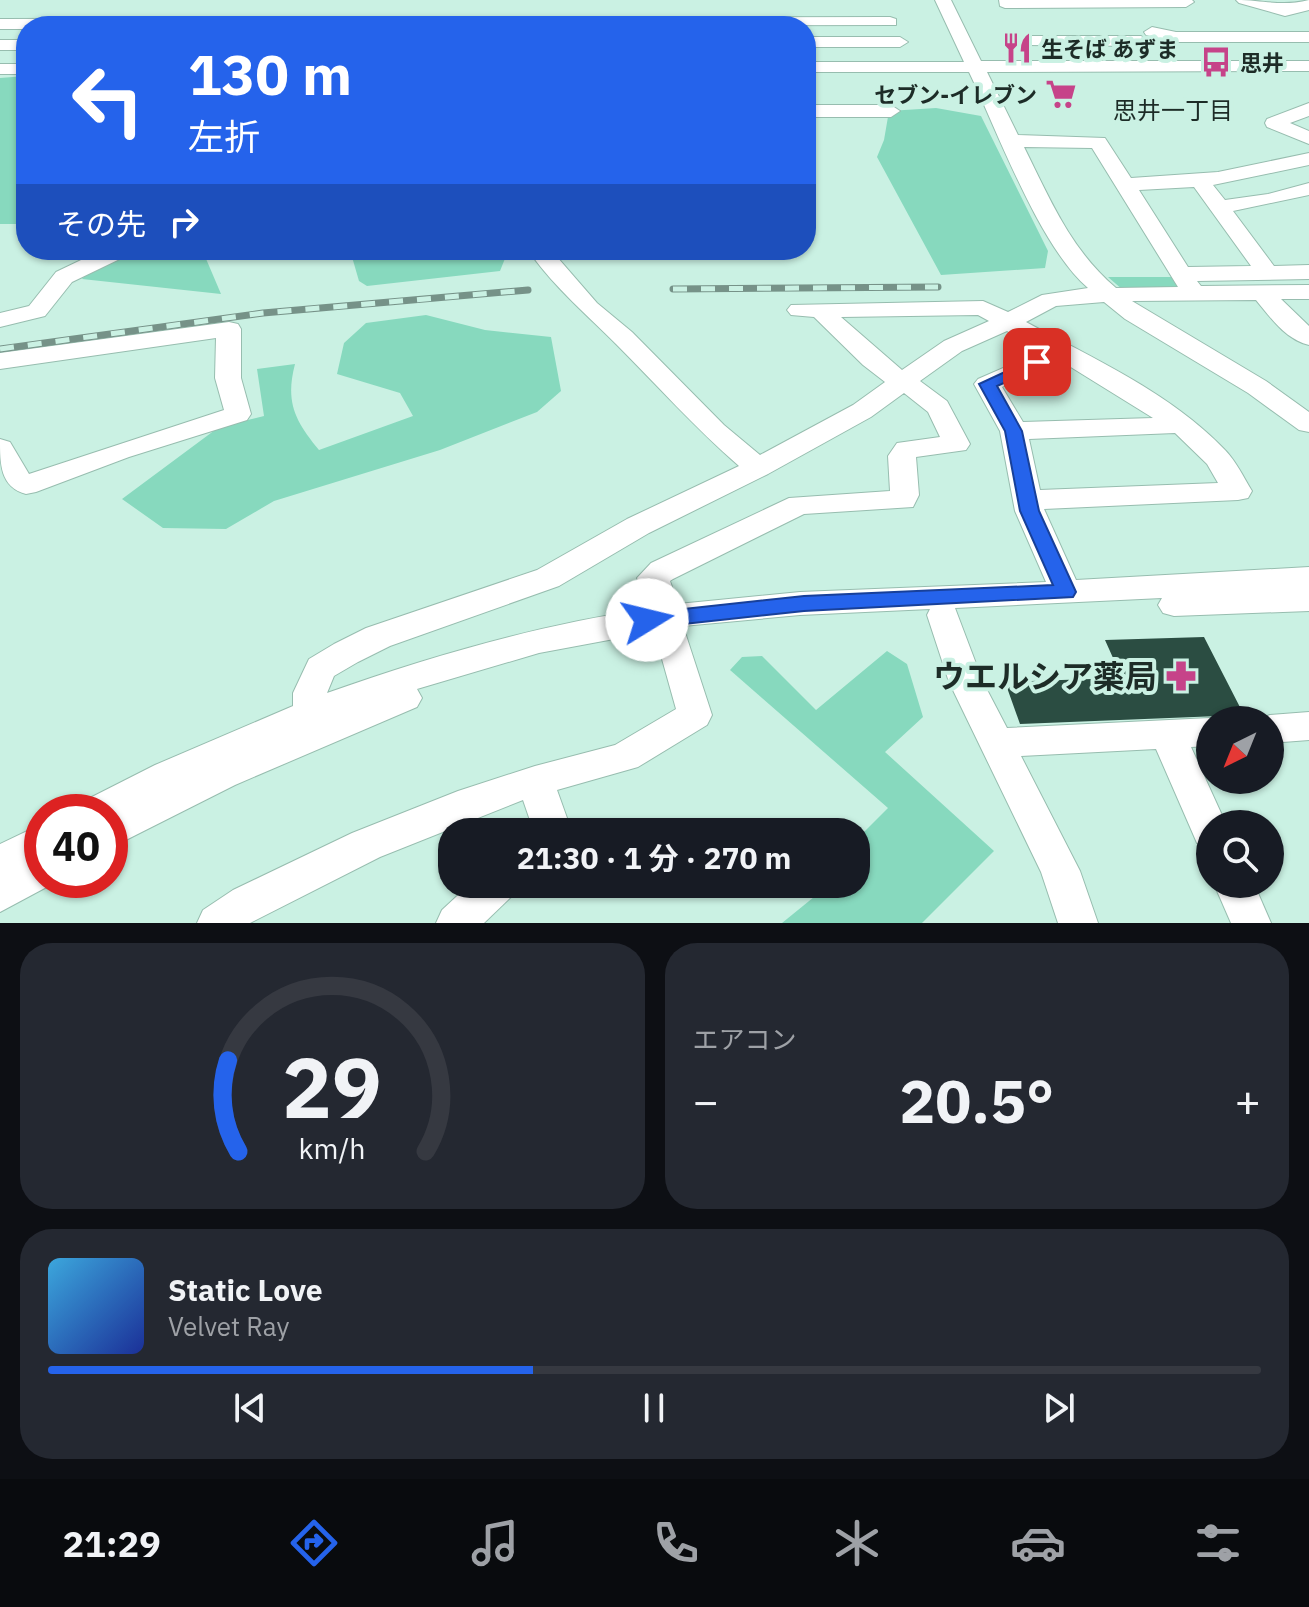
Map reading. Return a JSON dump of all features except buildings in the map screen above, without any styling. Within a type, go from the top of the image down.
[{"type":"street","points":[[943,0],[1064,246],[1082,271],[1145,321],[1257,387],[1309,424]]},
{"type":"street","points":[[1244,0],[1285,11],[1309,24]]},
{"type":"street","points":[[1004,1],[1044,67]]},
{"type":"street","points":[[1004,1],[1188,1]]},
{"type":"street","points":[[1110,1],[1144,27],[1176,37],[1309,37]]},
{"type":"street","points":[[1030,41],[1144,27],[1188,1]]},
{"type":"street","points":[[712,3],[713,16]]},
{"type":"street","points":[[882,3],[909,67]]},
{"type":"street","points":[[346,16],[352,4]]},
{"type":"street","points":[[528,16],[530,4]]},
{"type":"street","points":[[161,16],[170,5]]},
{"type":"street","points":[[1285,11],[1309,5]]},
{"type":"street","points":[[816,23],[890,22]]},
{"type":"street","points":[[1144,27],[1139,45],[1157,66]]},
{"type":"street","points":[[816,42],[900,42]]},
{"type":"street","points":[[816,67],[1309,66]]},
{"type":"street","points":[[816,112],[894,116],[873,67]]},
{"type":"street","points":[[1309,109],[1274,123],[1309,138]]},
{"type":"street","points":[[1011,141],[1098,142],[1188,284]]},
{"type":"street","points":[[1125,184],[1200,181],[1309,159]]},
{"type":"street","points":[[1200,181],[1220,207],[1285,320],[1309,338]]},
{"type":"street","points":[[1220,207],[1300,192],[1309,215]]},
{"type":"street","points":[[0,320],[37,311],[64,277],[99,260]]},
{"type":"street","points":[[548,260],[589,308],[611,326],[714,431],[758,468]]},
{"type":"street","points":[[1265,283],[1309,272]]},
{"type":"street","points":[[311,713],[310,693],[321,668],[346,653],[393,632],[548,578],[638,526],[758,468],[862,411],[953,346],[1050,300],[1188,284],[1265,283],[1309,292]]},
{"type":"street","points":[[217,923],[247,903],[366,845],[458,807],[535,781],[625,757],[695,715],[653,578],[799,505],[903,500],[902,456],[907,449],[956,444],[937,404],[925,392],[890,373],[809,310],[983,308],[1145,400],[1182,425],[1217,458],[1238,491],[1027,500]]},
{"type":"street","points":[[0,361],[229,329],[228,378],[238,414],[119,451],[26,485],[18,479],[0,448]]},
{"type":"street","points":[[1061,352],[987,384],[1014,431],[1027,500],[1066,592]]},
{"type":"street","points":[[1014,431],[1182,425]]},
{"type":"street","points":[[128,823],[222,774],[411,696],[668,626],[804,603],[1309,578]]},
{"type":"street","points":[[128,797],[240,742],[357,694],[553,638],[668,626],[1309,600]]},
{"type":"street","points":[[943,615],[966,682],[1060,871],[1078,923]]},
{"type":"street","points":[[1284,728],[1309,726]]},
{"type":"street","points":[[996,743],[1196,733]]},
{"type":"street","points":[[1167,734],[1201,810]]},
{"type":"street","points":[[535,781],[548,818]]},
{"type":"street","points":[[0,863],[24,850]]},
{"type":"street","points":[[0,894],[24,880]]},
{"type":"street","points":[[456,923],[483,898]]},
{"type":"street","points":[[1240,898],[1251,923]]},
{"type":"green space","points":[[16,77],[16,224],[0,224],[0,78]]},
{"type":"green space","points":[[936,108],[981,116],[1048,251],[1045,268],[941,275],[877,157],[884,140],[889,111]]},
{"type":"green space","points":[[99,260],[207,260],[221,294],[82,279]]},
{"type":"green space","points":[[353,260],[504,260],[500,271],[367,286],[359,281]]},
{"type":"green space","points":[[1108,277],[1177,277],[1181,291],[1123,290]]},
{"type":"green space","points":[[426,315],[485,330],[551,337],[561,391],[537,412],[440,450],[274,501],[226,529],[163,528],[122,499],[219,427],[264,416],[257,369],[295,364],[291,389],[294,410],[319,450],[413,416],[400,393],[337,374],[344,343],[366,323]]},
{"type":"green space","points":[[887,651],[907,664],[923,717],[885,752],[994,851],[922,923],[782,923],[813,898],[870,898],[870,826],[888,808],[730,670],[742,657],[762,656],[816,710]]},
{"type":"railway","points":[[673,289],[938,287]]},
{"type":"railway","points":[[0,349],[263,313],[528,290]]},
{"type":"place","name":"生そば あずま","points":[[1017,48]]},
{"type":"place","name":"思井","points":[[1216,62]]},
{"type":"place","name":"セブン-イレブン","points":[[1061,94]]},
{"type":"place","name":"ウエルシア薬局","points":[[1181,676]]},
{"type":"district","name":"思井一丁目","points":[[1173,110]]},
{"type":"route","points":[[647,620],[804,603],[1066,592],[1030,511],[1014,431],[987,384],[1037,362]]}]
